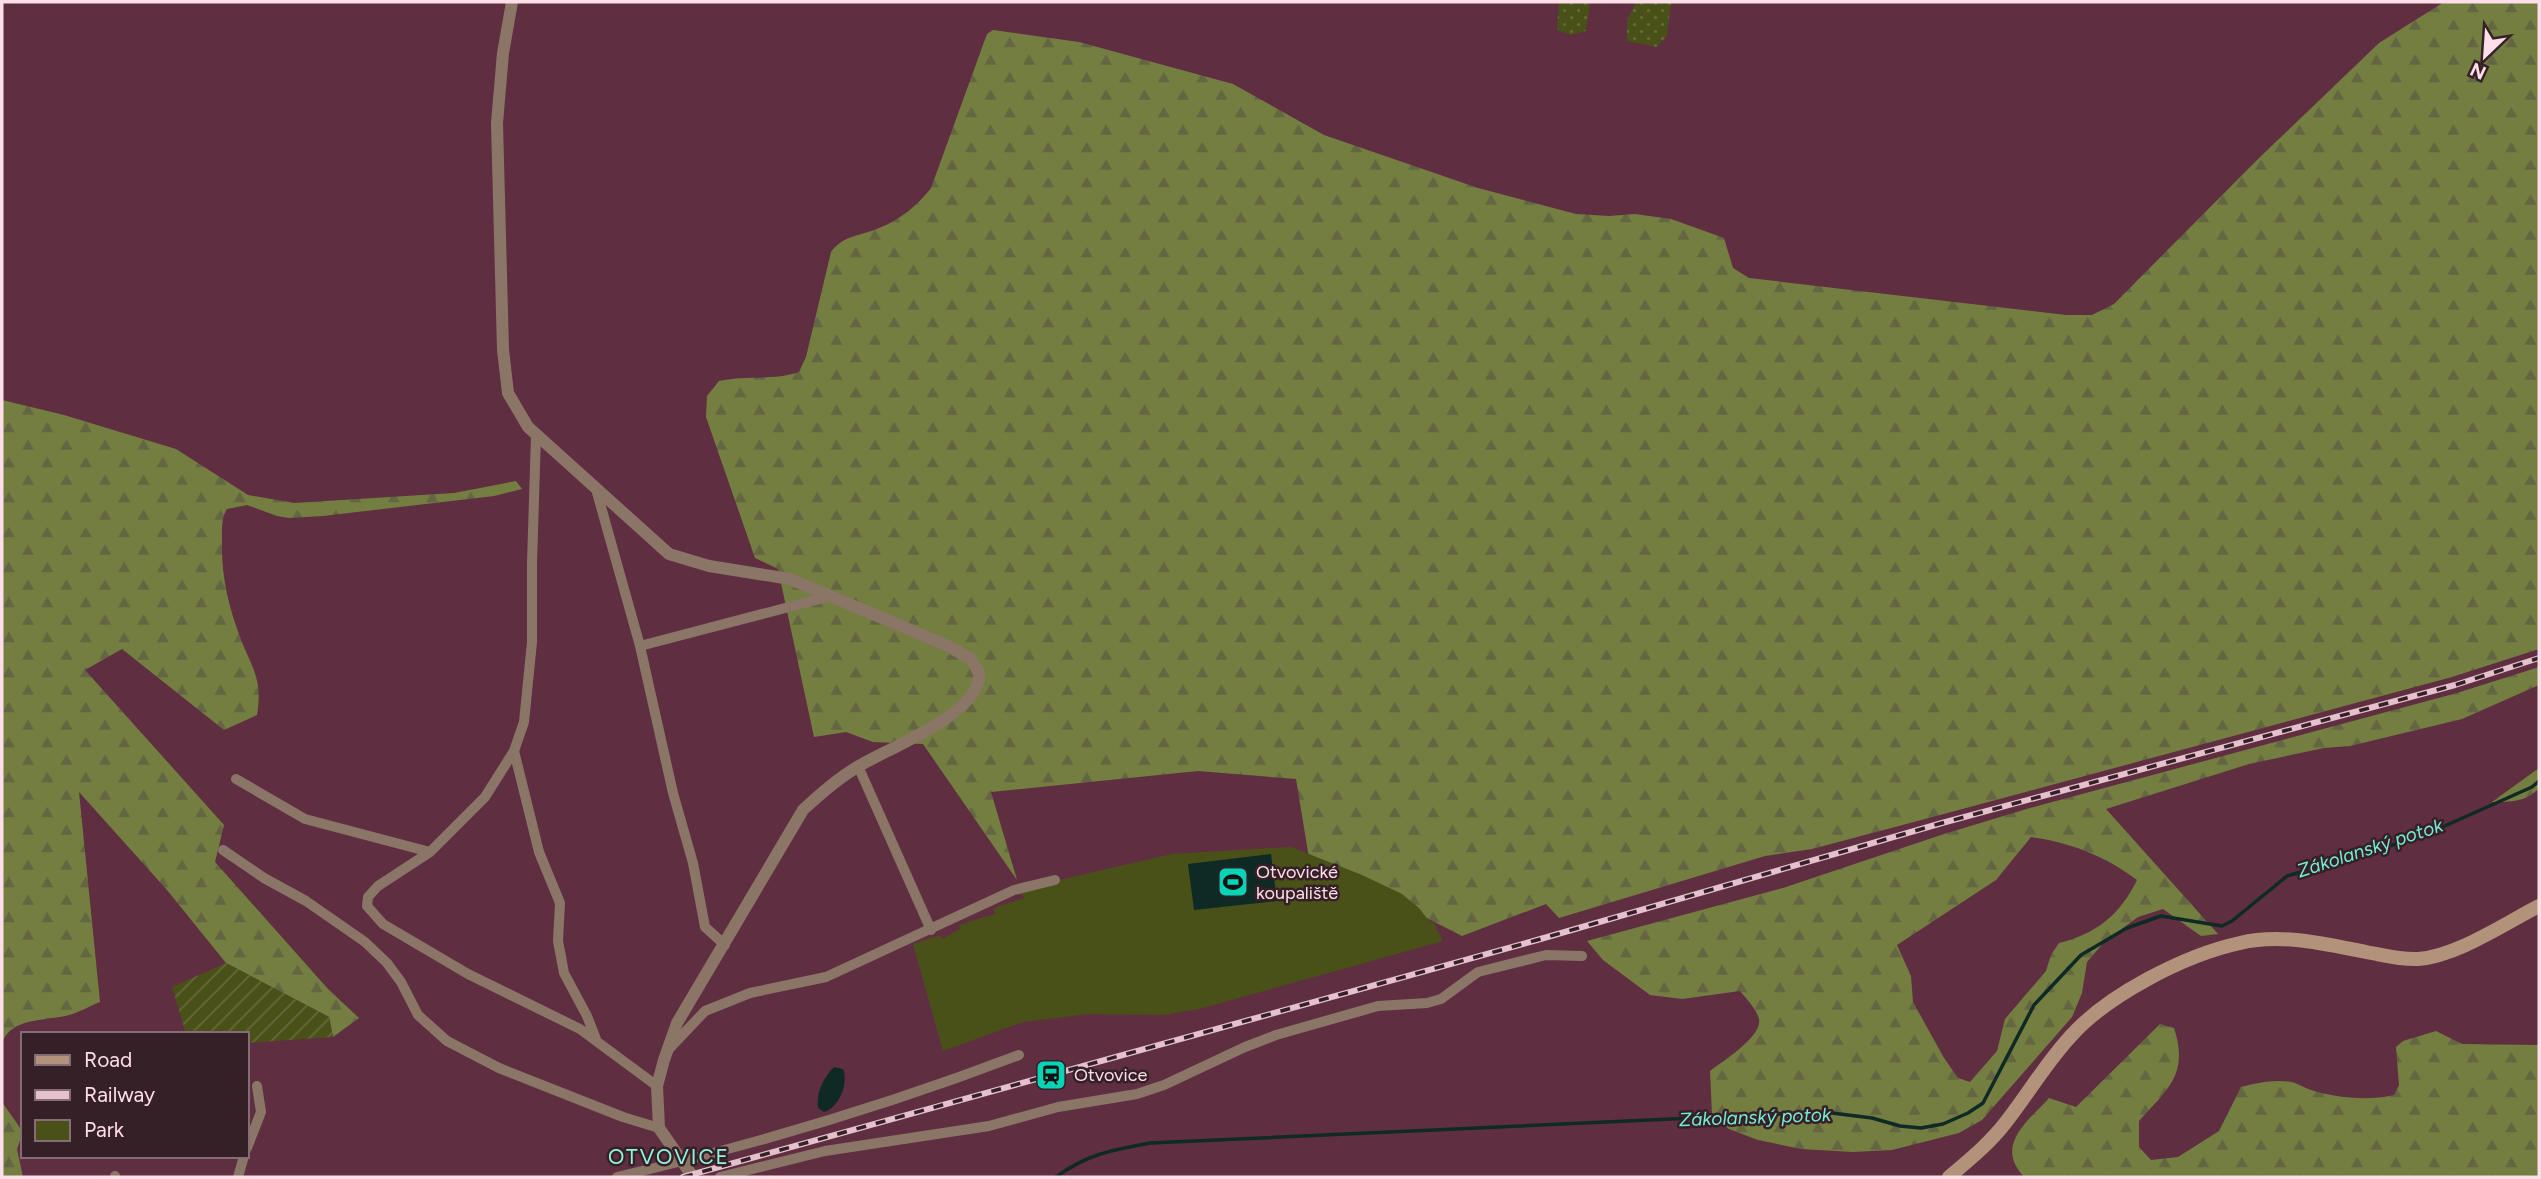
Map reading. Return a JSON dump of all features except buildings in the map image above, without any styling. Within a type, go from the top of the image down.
[{"type":"main road","points":[[1949,1177],[2006,1122],[2051,1059],[2086,1021],[2129,991],[2177,964],[2240,943],[2270,940],[2328,944],[2403,959],[2418,959],[2456,948],[2539,906]]},
{"type":"street","points":[[512,2],[503,52],[496,123],[503,350],[508,393],[517,411],[536,435],[669,554],[693,563],[790,579],[946,645],[971,659],[979,673],[976,691],[959,710],[858,766],[829,785],[803,810],[677,1023],[657,1086],[659,1128],[693,1177]]},
{"type":"street","points":[[536,435],[532,642],[524,722],[514,751],[485,797],[430,852],[378,886],[368,897],[367,906],[383,924],[447,962],[580,1029],[657,1086]]},
{"type":"street","points":[[595,488],[640,646],[673,793],[694,863],[705,927],[725,945]]},
{"type":"street","points":[[640,646],[831,596]]},
{"type":"street","points":[[514,751],[539,852],[560,903],[558,941],[564,973],[597,1041]]},
{"type":"street","points":[[858,766],[931,930]]},
{"type":"street","points":[[236,779],[305,820],[430,852]]},
{"type":"street","points":[[223,850],[264,878],[306,901],[365,942],[387,963],[401,982],[418,1015],[447,1041],[510,1072],[623,1117],[659,1128]]},
{"type":"street","points":[[669,1050],[705,1011],[750,993],[826,977],[1014,890],[1055,880]]},
{"type":"street","points":[[720,1177],[825,1151],[989,1126],[1058,1107],[1137,1094],[1164,1085],[1276,1035],[1378,1006],[1427,1003],[1441,999],[1478,972],[1546,955],[1582,956]]},
{"type":"street","points":[[617,1177],[683,1162],[852,1114],[1019,1055]]},
{"type":"street","points":[[248,1145],[261,1112],[257,1086]]},
{"type":"street","points":[[238,1177],[243,1158]]},
{"type":"green space","points":[[1559,2],[1590,2],[1586,31],[1571,35],[1557,30]]},
{"type":"green space","points":[[1636,2],[1671,2],[1667,36],[1657,47],[1627,41],[1627,21]]},
{"type":"green space","points":[[2444,2],[2539,2],[2539,649],[2452,677],[1940,815],[1812,849],[1765,856],[1559,918],[1546,904],[1462,936],[1309,858],[1296,779],[1198,771],[991,792],[1017,880],[923,744],[873,742],[846,732],[814,737],[778,569],[755,558],[706,417],[707,396],[719,381],[799,372],[806,357],[831,252],[847,239],[887,225],[914,206],[931,188],[987,34],[993,30],[1079,42],[1233,84],[1324,135],[1478,188],[1576,214],[1635,214],[1671,219],[1724,238],[1733,268],[1749,278],[2066,315],[2092,315],[2114,304],[2256,161],[2379,43]]},
{"type":"green space","points":[[2,400],[64,415],[176,449],[248,495],[294,503],[454,493],[516,481],[522,489],[494,496],[323,516],[289,518],[247,505],[227,509],[222,528],[224,577],[236,625],[259,692],[257,715],[224,730],[122,649],[85,670],[224,825],[215,862],[328,989],[359,1018],[333,1037],[329,1017],[226,963],[167,890],[79,792],[100,1002],[69,1015],[21,1024],[13,1028],[2,1043]]},
{"type":"green space","points":[[2539,667],[2539,685],[2462,719],[2350,746],[2324,748],[2249,764],[2106,809],[2218,934],[2201,936],[2163,909],[2138,917],[2105,941],[2087,962],[2082,993],[2072,1017],[1982,1120],[1959,1133],[1892,1150],[1853,1152],[1801,1149],[1758,1140],[1729,1129],[1712,1114],[1710,1071],[1741,1048],[1755,1033],[1759,1019],[1751,1004],[1740,991],[1682,999],[1650,995],[1603,960],[1587,941],[1783,888],[2030,808],[2457,693]],"holes":[[[2031,837],[2100,857],[2137,880],[2123,903],[2106,921],[2084,934],[2059,943],[2051,955],[2046,971],[2005,1019],[1997,1051],[1970,1082],[1958,1078],[1913,1002],[1911,976],[1897,945],[1996,880]]]},
{"type":"green space","points":[[2539,768],[2539,788],[2534,793],[2518,800],[2492,802]]},
{"type":"green space","points":[[1291,847],[1402,894],[1434,923],[1443,941],[1199,1009],[1164,1015],[1088,1014],[1023,1022],[943,1051],[913,944],[940,935],[942,939],[960,929],[959,925],[995,914],[994,908],[1024,898],[1021,893],[1042,884],[1172,854]]},
{"type":"green space","points":[[226,963],[329,1017],[333,1037],[248,1043],[248,1032],[185,1032],[172,987]]},
{"type":"green space","points":[[2160,1024],[2174,1028],[2179,1057],[2173,1080],[2167,1090],[2139,1121],[2139,1147],[2151,1160],[2178,1157],[2219,1131],[2241,1087],[2285,1081],[2342,1097],[2374,1098],[2394,1095],[2399,1085],[2396,1047],[2403,1041],[2436,1031],[2462,1044],[2539,1045],[2539,1177],[2024,1177],[2017,1168],[2012,1149],[2018,1133],[2030,1118],[2049,1098],[2076,1107]]},
{"type":"green space","points":[[2,1102],[21,1129],[17,1149],[23,1177],[2,1177]]},
{"type":"shaded area","name":"Otvovické koupaliště","points":[[1271,854],[1277,901],[1194,910],[1188,864]]},
{"type":"shaded area","points":[[834,1067],[843,1069],[844,1088],[834,1106],[824,1112],[818,1108],[819,1091]]},
{"type":"waterway","name":"Zákolanský potok","points":[[1056,1177],[1089,1158],[1150,1143],[1824,1112],[1872,1118],[1900,1126],[1921,1128],[1943,1124],[1983,1103],[2034,1005],[2081,955],[2127,928],[2161,916],[2222,926],[2232,921],[2287,876],[2420,837],[2532,787],[2539,781]]},
{"type":"railway","points":[[683,1177],[1537,940],[1942,823],[2455,685],[2539,658]]},
{"type":"place","name":"Otvovické koupaliště","points":[[1233,882]]},
{"type":"place","name":"Otvovice","points":[[1051,1075]]},
{"type":"district","name":"OTVOVICE","points":[[669,1156]]}]
